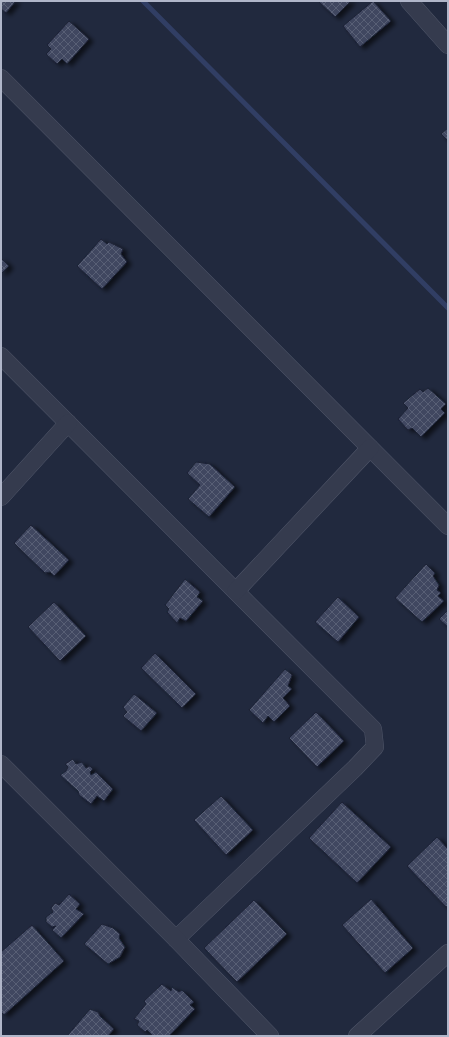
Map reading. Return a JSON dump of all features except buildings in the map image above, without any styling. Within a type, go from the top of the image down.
[{"type":"street","points":[[409,1],[448,45]]},
{"type":"street","points":[[1,78],[448,526]]},
{"type":"street","points":[[1,356],[373,729],[375,747],[355,768],[176,939]]},
{"type":"street","points":[[1,497],[68,423]]},
{"type":"street","points":[[236,591],[370,448]]},
{"type":"street","points":[[1,764],[176,939],[270,1036]]},
{"type":"street","points":[[357,1036],[448,953]]},
{"type":"waterway","points":[[143,1],[448,308]]}]
